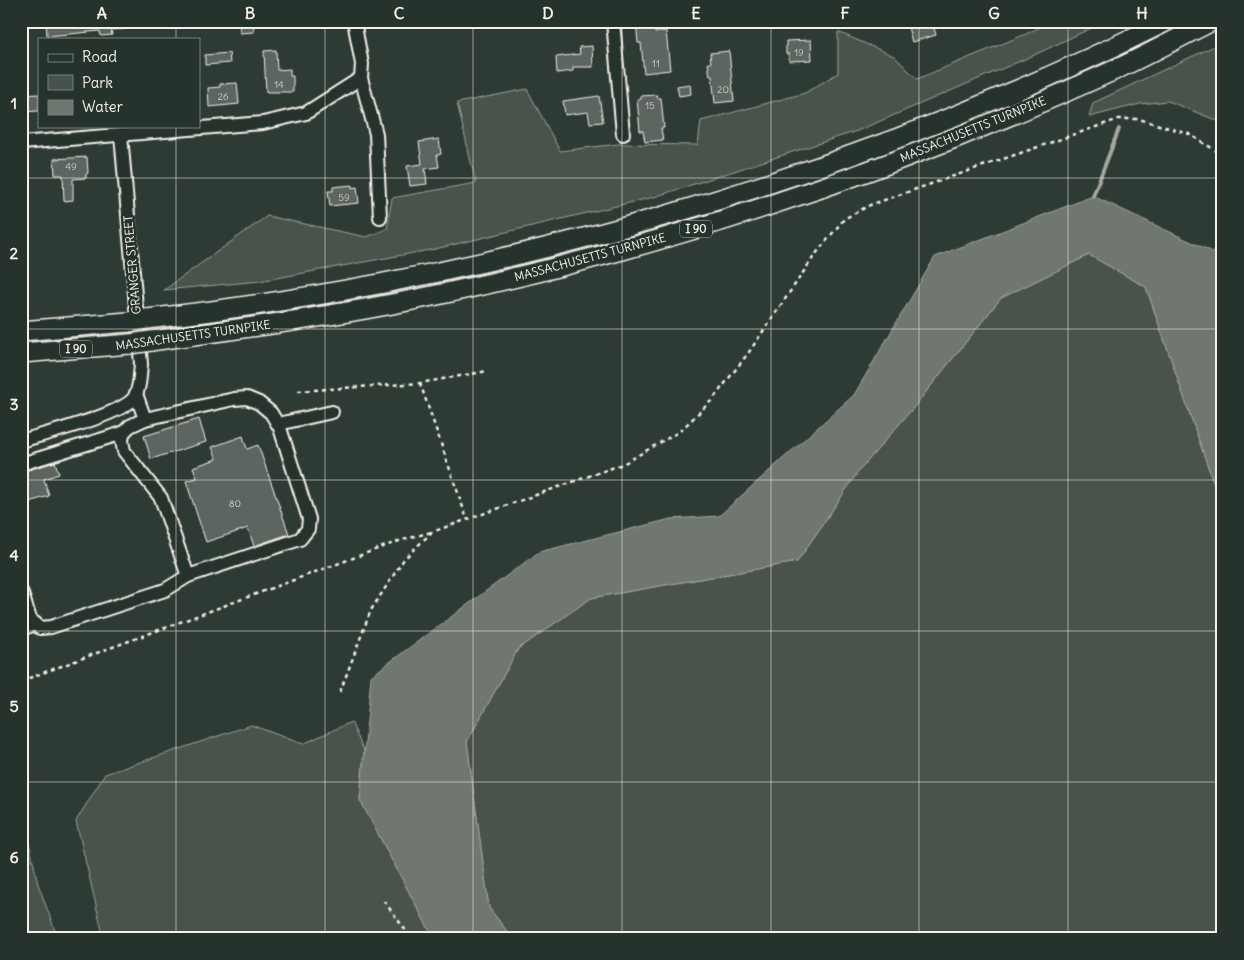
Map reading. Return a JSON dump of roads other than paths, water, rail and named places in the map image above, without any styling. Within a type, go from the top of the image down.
[{"type":"highway","name":"MASSACHUSETTS TURNPIKE","points":[[21,332],[128,322],[242,307],[398,280],[485,262],[637,223],[768,183],[867,149],[1023,87],[1166,21]]},
{"type":"highway","name":"MASSACHUSETTS TURNPIKE","points":[[21,353],[130,344],[351,312],[544,271],[704,226],[849,179],[965,134],[1118,68],[1212,21]]},
{"type":"street","points":[[354,21],[362,64],[361,78],[376,134],[380,217]]},
{"type":"street","points":[[613,21],[623,134]]},
{"type":"street","points":[[21,143],[263,123],[306,113],[361,78]]},
{"type":"street","name":"GRANGER STREET","points":[[121,135],[141,364],[140,382],[136,394]]},
{"type":"street","points":[[136,394],[145,419]]},
{"type":"street","points":[[21,441],[110,413],[129,403],[136,394]]},
{"type":"street","points":[[21,464],[123,433],[130,426],[145,419],[234,399],[247,398],[259,403],[271,413],[278,424],[309,519],[308,529],[300,539],[188,576],[165,590],[51,627],[40,628],[30,618],[21,591]]},
{"type":"street","points":[[278,424],[332,412]]},
{"type":"street","points":[[123,433],[124,451],[161,498],[188,576]]},
{"type":"street","points":[[21,629],[36,624]]},
{"type":"water","points":[[1093,196],[1215,253],[1223,268],[1223,510],[1146,287],[1089,255],[1001,298],[914,407],[858,472],[797,562],[591,598],[518,649],[467,742],[489,908],[513,939],[434,939],[360,800],[371,676],[539,552],[671,519],[719,516],[854,395],[935,257]]},
{"type":"waterway","points":[[1093,196],[1119,129]]}]
